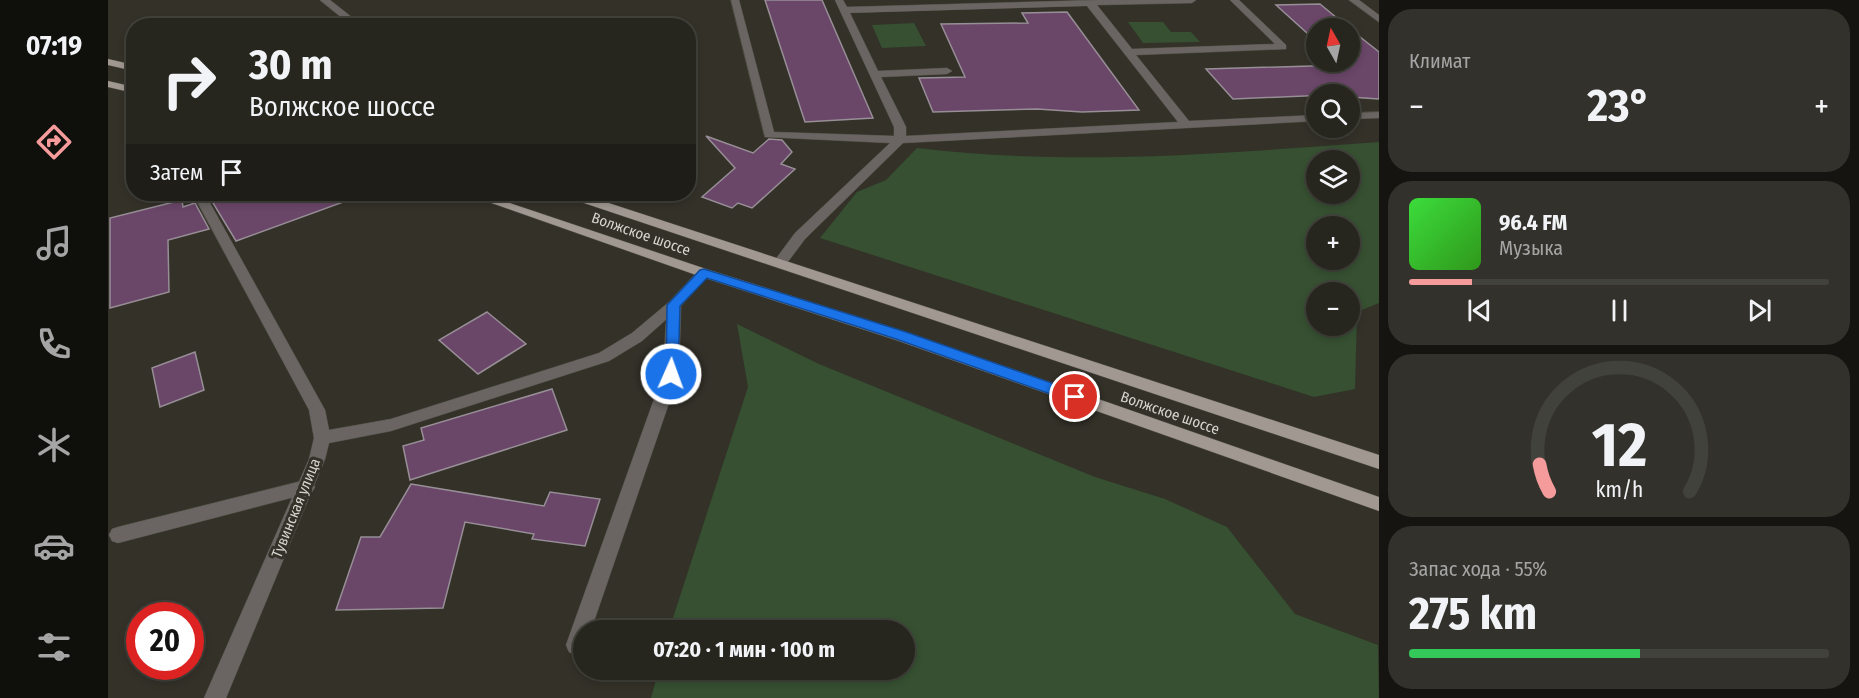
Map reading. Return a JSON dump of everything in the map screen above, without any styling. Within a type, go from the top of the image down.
[{"type":"main road","points":[[108,62],[126,66]]},
{"type":"main road","points":[[108,84],[126,88]]},
{"type":"main road","name":"Волжское шоссе","points":[[493,201],[704,273],[901,336],[1379,504]]},
{"type":"main road","name":"Волжское шоссе","points":[[591,201],[1379,462]]},
{"type":"street","points":[[324,0],[348,18]]},
{"type":"street","points":[[735,0],[769,135],[900,140],[1306,119]]},
{"type":"street","points":[[779,264],[800,236],[900,140],[900,127],[841,5],[1192,0]]},
{"type":"street","points":[[1128,52],[1283,47],[1234,0]]},
{"type":"street","points":[[1353,0],[1379,19]]},
{"type":"street","points":[[1090,3],[1186,125]]},
{"type":"street","points":[[875,75],[947,71]]},
{"type":"street","points":[[1360,116],[1379,115]]},
{"type":"street","name":"Тувинская улица","points":[[203,201],[317,410],[322,438],[306,487],[215,698]]},
{"type":"street","points":[[322,438],[391,425],[574,368],[629,343],[674,305],[704,273]]},
{"type":"street","points":[[585,620],[671,374],[674,305]]},
{"type":"street","points":[[118,535],[306,487]]},
{"type":"green space","points":[[1128,22],[1163,22],[1171,32],[1191,32],[1200,42],[1143,43]]},
{"type":"green space","points":[[914,23],[926,46],[882,48],[872,25]]},
{"type":"green space","points":[[1379,142],[1379,303],[1360,311],[1360,282],[1306,282],[1306,336],[1356,336],[1355,389],[1314,397],[820,238],[857,192],[886,180],[917,148],[1033,157],[1206,154]]},
{"type":"green space","points":[[737,324],[819,364],[1095,477],[1165,499],[1227,527],[1295,614],[1378,645],[1379,698],[651,698],[656,680],[915,680],[915,620],[672,620],[748,387]]},
{"type":"building","points":[[765,0],[822,0],[873,118],[805,122]]},
{"type":"building","points":[[1320,4],[1337,18],[1306,18],[1306,32],[1276,5]]},
{"type":"building","points":[[1067,12],[1139,110],[1082,112],[1037,109],[933,112],[919,78],[965,77],[941,24],[1028,23],[1022,13]]},
{"type":"building","points":[[1360,37],[1379,52],[1379,99],[1360,98],[1360,84],[1306,84],[1306,96],[1233,99],[1206,69],[1306,66],[1306,72],[1360,72]]},
{"type":"building","points":[[706,136],[753,153],[769,139],[782,140],[792,152],[781,164],[795,169],[752,208],[738,203],[732,208],[702,197],[735,168]]},
{"type":"building","points":[[182,201],[183,207],[195,203],[209,229],[168,240],[169,292],[110,308],[110,218]]},
{"type":"building","points":[[212,201],[346,201],[236,241]]},
{"type":"building","points":[[487,312],[526,344],[478,374],[439,340]]},
{"type":"building","points":[[195,352],[204,390],[160,407],[152,368]]},
{"type":"building","points":[[552,389],[567,430],[410,480],[403,446],[424,440],[421,428]]},
{"type":"building","points":[[411,484],[544,506],[550,492],[600,499],[585,546],[532,539],[534,534],[465,522],[443,608],[336,610],[361,537],[380,537]]},
{"type":"route","points":[[671,374],[674,305],[704,273],[901,336],[1075,397]]}]
